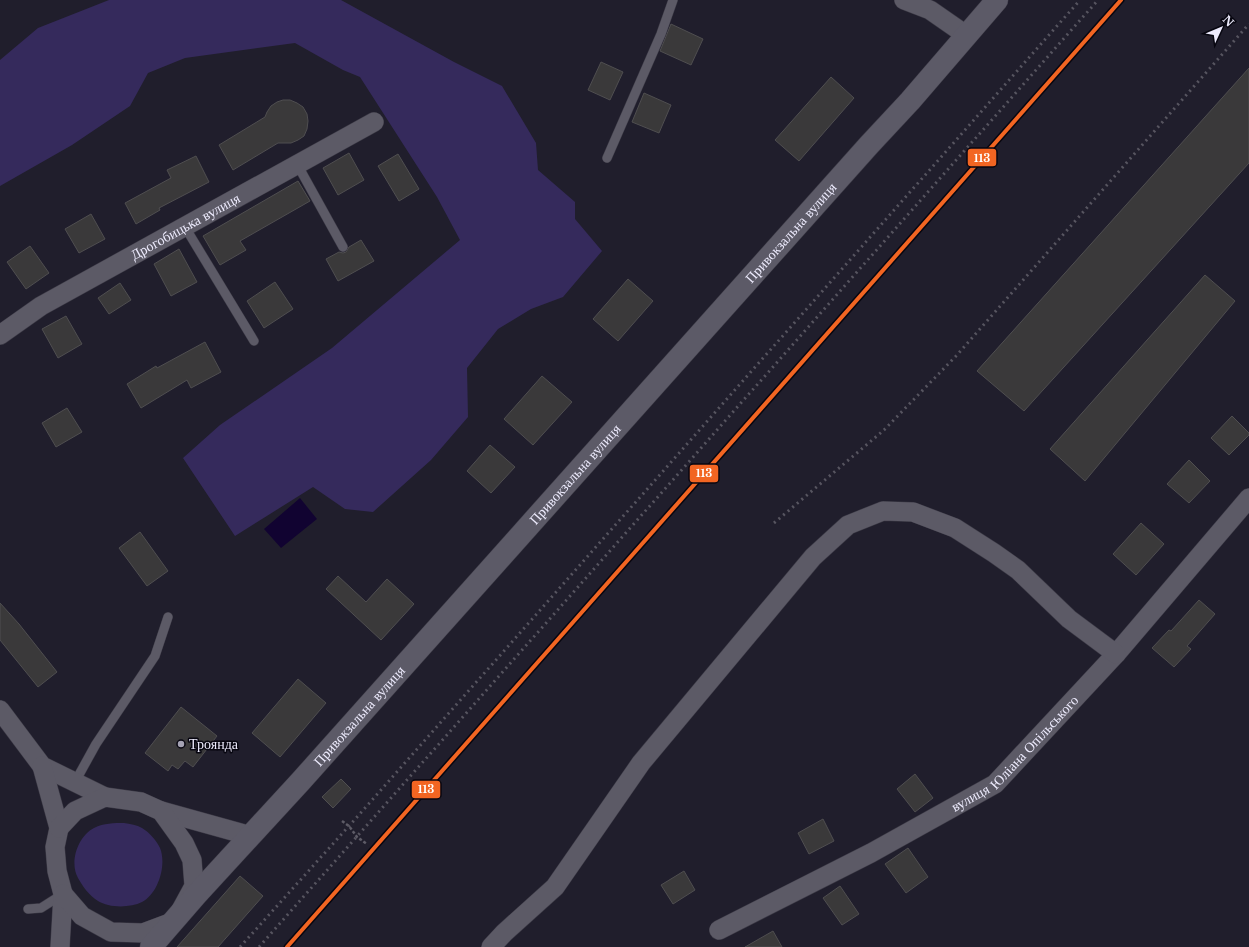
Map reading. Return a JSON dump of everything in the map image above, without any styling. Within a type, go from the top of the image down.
[{"type":"street","points":[[904,0],[930,10],[966,35]]},
{"type":"street","name":"Привокзальна вулиця","points":[[151,947],[910,101],[997,0]]},
{"type":"street","name":"Дрогобицька вулиця","points":[[0,334],[41,306],[374,122]]},
{"type":"street","name":"вулиця Юліана Опільського","points":[[719,930],[871,853],[995,784],[1116,654],[1249,498]]},
{"type":"street","points":[[491,947],[504,933],[555,887],[641,763],[813,557],[848,525],[883,511],[913,512],[955,528],[1018,570],[1069,619],[1116,654]]},
{"type":"street","points":[[0,710],[42,766],[59,828],[55,847],[57,871],[63,894],[60,947]]},
{"type":"street","points":[[42,766],[105,797],[141,802],[162,812],[251,836]]},
{"type":"street","points":[[59,828],[75,810],[105,797]]},
{"type":"street","points":[[63,894],[82,916],[111,932],[143,933],[174,921],[194,886],[192,860],[184,843],[162,812]]},
{"type":"lane","points":[[607,158],[661,34],[673,0]]},
{"type":"lane","points":[[297,164],[343,247]]},
{"type":"lane","points":[[185,227],[254,341]]},
{"type":"lane","points":[[75,782],[96,744],[155,656],[168,617]]},
{"type":"lane","points":[[28,909],[41,908],[63,894]]},
{"type":"path","points":[[342,821],[349,826],[357,837],[367,844]]},
{"type":"shaded area","points":[[109,0],[341,0],[454,62],[502,86],[536,143],[538,170],[575,202],[575,219],[602,251],[563,297],[531,309],[498,329],[467,368],[468,417],[431,460],[373,512],[345,509],[313,487],[235,536],[183,458],[220,425],[332,348],[460,240],[437,197],[360,77],[343,70],[295,43],[185,58],[148,73],[130,106],[72,145],[0,186],[0,60],[38,28]]},
{"type":"shaded area","points":[[300,498],[317,519],[281,548],[264,529]]},
{"type":"shaded area","points":[[124,823],[136,825],[142,828],[155,839],[162,855],[162,870],[157,886],[148,898],[137,904],[114,906],[98,901],[86,891],[75,872],[74,865],[77,850],[83,837],[88,832],[102,825]]},
{"type":"building","points":[[671,24],[703,39],[691,65],[660,51]]},
{"type":"building","points":[[601,62],[623,72],[610,100],[588,90]]},
{"type":"building","points":[[1249,68],[1249,163],[1024,411],[977,371]]},
{"type":"building","points":[[831,77],[854,98],[799,161],[775,140]]},
{"type":"building","points":[[644,93],[671,105],[659,133],[632,122]]},
{"type":"building","points":[[283,100],[290,100],[303,107],[307,114],[308,121],[304,136],[291,143],[278,143],[233,170],[219,145],[265,117],[271,106]]},
{"type":"building","points":[[349,153],[364,180],[338,195],[323,168]]},
{"type":"building","points":[[398,154],[419,189],[399,201],[378,166]]},
{"type":"building","points":[[196,156],[209,182],[159,208],[160,210],[136,224],[125,203],[171,178],[167,170]]},
{"type":"building","points":[[298,181],[310,201],[240,241],[246,250],[220,265],[203,236]]},
{"type":"building","points":[[91,214],[105,239],[79,253],[65,229]]},
{"type":"building","points":[[361,240],[374,261],[338,281],[326,259],[339,252],[346,252],[349,247]]},
{"type":"building","points":[[30,246],[49,273],[26,289],[7,262]]},
{"type":"building","points":[[179,249],[197,282],[171,296],[154,264]]},
{"type":"building","points":[[1205,275],[1235,301],[1085,481],[1050,449]]},
{"type":"building","points":[[628,279],[653,301],[618,341],[593,319]]},
{"type":"building","points":[[275,282],[293,309],[264,328],[247,301]]},
{"type":"building","points":[[120,283],[131,300],[109,314],[98,298]]},
{"type":"building","points":[[66,316],[82,344],[58,358],[42,329]]},
{"type":"building","points":[[205,342],[221,372],[191,388],[187,380],[141,408],[127,384],[156,366],[157,368]]},
{"type":"building","points":[[542,376],[572,402],[533,445],[504,419]]},
{"type":"building","points":[[67,408],[82,432],[56,447],[42,423]]},
{"type":"building","points":[[1232,416],[1249,433],[1249,435],[1229,455],[1211,438]]},
{"type":"building","points":[[490,445],[515,467],[491,493],[467,471]]},
{"type":"building","points":[[1189,460],[1210,481],[1189,503],[1167,484]]},
{"type":"building","points":[[1141,523],[1164,544],[1136,575],[1113,554]]},
{"type":"building","points":[[140,532],[168,571],[147,586],[119,548]]},
{"type":"building","points":[[338,576],[366,602],[387,579],[414,604],[381,640],[326,589]]},
{"type":"building","points":[[1199,600],[1215,614],[1187,646],[1191,649],[1174,667],[1152,648],[1169,630],[1171,631]]},
{"type":"building","points":[[0,603],[19,624],[57,672],[38,687],[0,640]]},
{"type":"building","points":[[298,679],[326,703],[280,757],[252,733]]},
{"type":"building","name":"Троянда","points":[[181,707],[217,736],[193,767],[185,761],[178,769],[172,765],[168,771],[145,753]]},
{"type":"building","points":[[915,774],[933,798],[915,812],[897,789]]},
{"type":"building","points":[[341,779],[351,789],[333,808],[322,797]]},
{"type":"building","points":[[823,819],[834,841],[809,854],[798,833]]},
{"type":"building","points":[[908,848],[928,877],[906,893],[885,864]]},
{"type":"building","points":[[684,871],[695,890],[673,904],[661,885]]},
{"type":"building","points":[[240,876],[263,896],[218,947],[177,947]]},
{"type":"building","points":[[840,886],[859,914],[842,925],[823,898]]},
{"type":"building","points":[[773,931],[782,947],[745,947]]},
{"type":"railway","points":[[240,947],[349,826],[1080,0]]},
{"type":"railway","points":[[259,947],[1098,0]]},
{"type":"railway","points":[[774,523],[884,430],[957,355],[1249,24]]},
{"type":"transit line","name":"113","points":[[287,947],[1121,0]]},
{"type":"place","name":"Троянда","points":[[181,744]]}]
